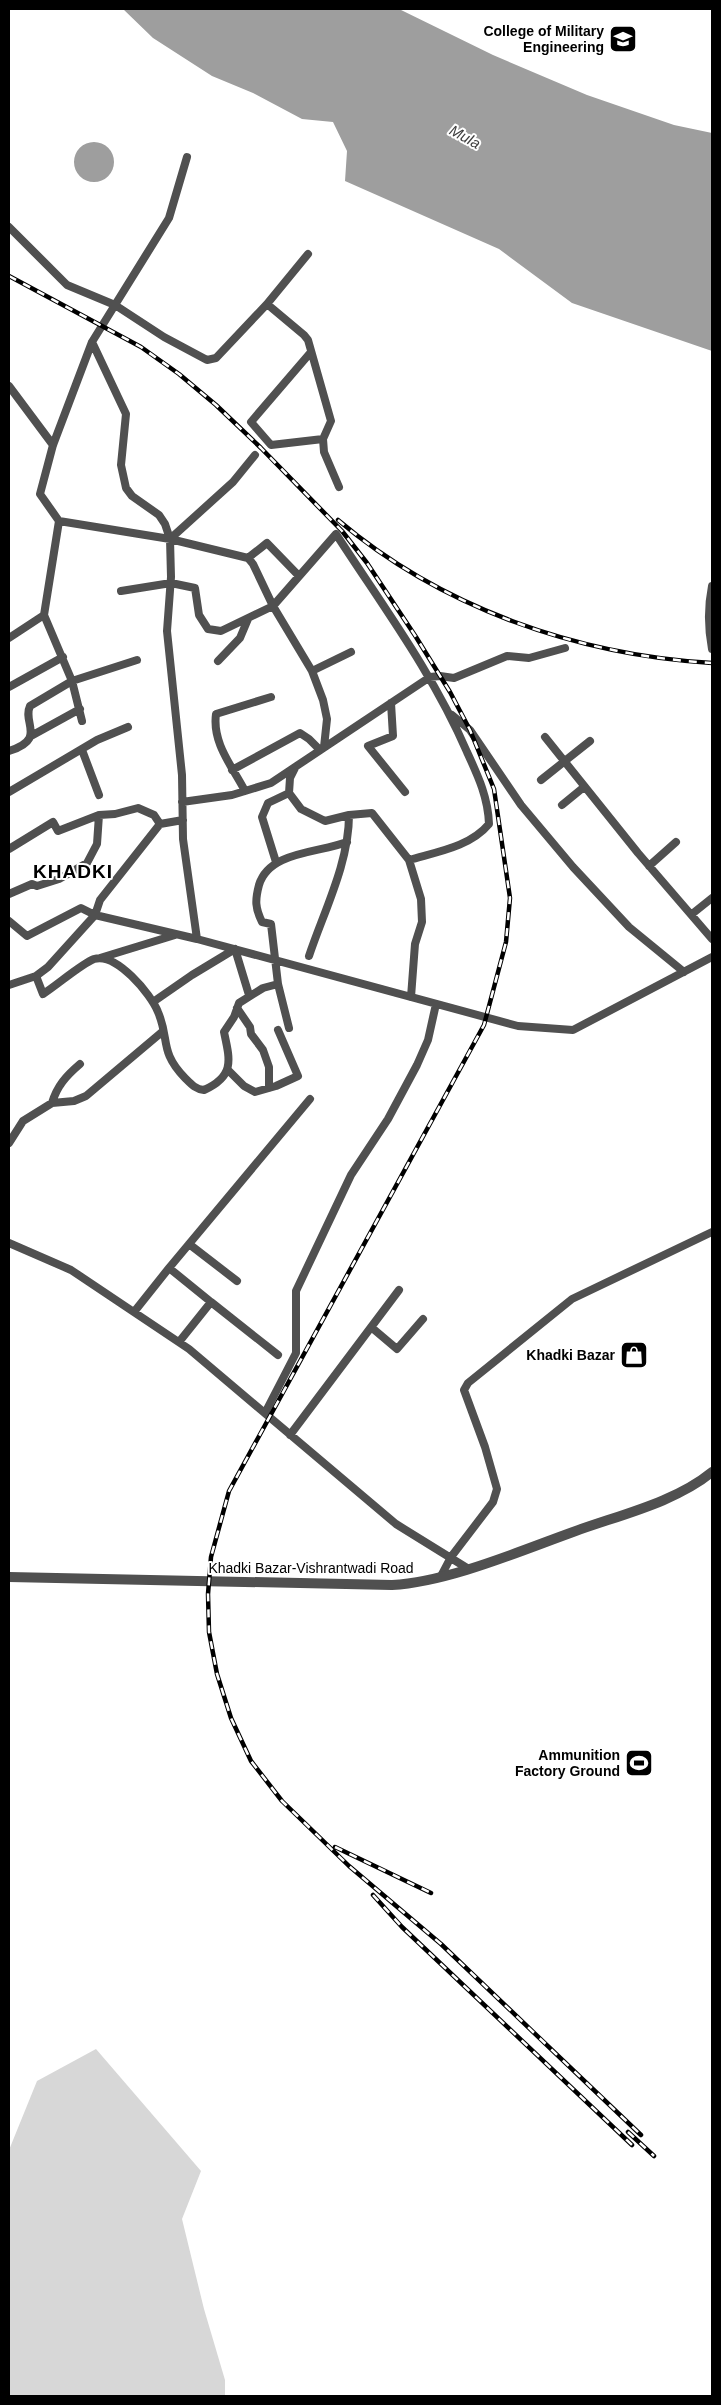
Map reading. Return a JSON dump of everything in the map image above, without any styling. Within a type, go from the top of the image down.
[{"type":"street","points":[[82,721],[72,681],[44,615],[59,521],[40,494],[53,445],[92,342],[169,218],[187,157]]},
{"type":"street","points":[[9,227],[67,285],[115,305],[164,337],[210,361],[216,358],[267,304],[308,254]]},
{"type":"street","points":[[267,304],[304,335],[311,352],[331,421],[323,439],[324,452],[339,487]]},
{"type":"street","points":[[92,342],[126,414],[121,466],[126,488],[132,496],[159,515],[165,524],[170,539],[171,584],[167,631],[182,775],[183,839],[197,939]]},
{"type":"street","points":[[311,352],[251,422],[272,445],[323,439]]},
{"type":"street","points":[[10,389],[53,445]]},
{"type":"street","points":[[170,539],[233,482],[255,455]]},
{"type":"street","points":[[59,521],[170,539],[248,558],[253,564],[273,606],[312,671],[324,700],[327,720],[322,748]]},
{"type":"street","points":[[121,591],[171,584],[195,588],[199,615],[208,629],[220,631],[273,606],[336,534],[430,677],[448,711],[484,790],[489,824],[484,830],[461,844],[409,860]]},
{"type":"street","points":[[248,558],[267,543],[299,576]]},
{"type":"street","points":[[712,586],[709,599],[709,634],[712,649]]},
{"type":"street","points":[[9,638],[44,615]]},
{"type":"street","points":[[218,661],[240,638],[248,619]]},
{"type":"street","points":[[182,802],[232,795],[271,783],[430,677],[454,678],[507,656],[529,658],[565,648]]},
{"type":"street","points":[[312,671],[351,652]]},
{"type":"street","points":[[9,687],[63,658]]},
{"type":"street","points":[[9,751],[25,742],[30,736],[33,728],[28,716],[30,706],[72,681],[137,660]]},
{"type":"street","points":[[245,791],[225,757],[214,726],[216,714],[271,697]]},
{"type":"street","points":[[391,703],[393,736],[368,746],[405,792]]},
{"type":"street","points":[[30,736],[80,709]]},
{"type":"street","points":[[448,711],[470,730],[521,805],[573,867],[629,927],[684,972]]},
{"type":"street","points":[[9,792],[97,740],[128,727]]},
{"type":"street","points":[[232,770],[300,733],[322,748]]},
{"type":"street","points":[[544,737],[649,866],[712,939]]},
{"type":"street","points":[[541,780],[590,741]]},
{"type":"street","points":[[82,750],[99,795]]},
{"type":"street","points":[[296,766],[290,778],[289,793],[301,809],[325,821],[372,813],[409,860],[421,899],[422,914],[422,922],[415,944],[412,997]]},
{"type":"street","points":[[562,806],[584,787]]},
{"type":"street","points":[[276,862],[262,817],[268,803],[289,793]]},
{"type":"street","points":[[9,848],[53,822],[58,830],[98,815],[115,814],[138,808],[154,815],[160,824]]},
{"type":"street","points":[[9,894],[32,884],[37,886],[59,879],[86,863],[98,844],[98,815]]},
{"type":"street","points":[[309,956],[347,842],[349,816]]},
{"type":"street","points":[[9,985],[36,976],[48,967],[95,915],[100,900],[160,824],[182,820]]},
{"type":"street","points":[[289,1028],[278,984],[271,924],[262,922],[255,906],[262,875],[276,862],[347,842]]},
{"type":"street","points":[[649,866],[676,842]]},
{"type":"street","points":[[692,914],[712,898]]},
{"type":"street","points":[[9,920],[27,936],[81,908],[95,915],[178,934],[518,1026],[573,1030],[712,957]]},
{"type":"street","points":[[98,959],[178,934]]},
{"type":"street","points":[[235,949],[249,995]]},
{"type":"street","points":[[153,1002],[192,975],[235,949]]},
{"type":"street","points":[[36,976],[43,994],[93,959],[104,958],[115,962],[142,988],[153,1002],[159,1013],[167,1053],[172,1062],[198,1090],[208,1088],[228,1070],[230,1062],[224,1032],[234,1017],[239,1003],[249,995],[278,984]]},
{"type":"street","points":[[265,1413],[296,1353],[296,1291],[351,1175],[388,1119],[415,1070],[428,1040],[436,1004]]},
{"type":"street","points":[[237,1008],[250,1027],[251,1034],[263,1050],[269,1067],[269,1088]]},
{"type":"street","points":[[228,1070],[244,1086],[255,1092],[298,1076],[278,1030]]},
{"type":"street","points":[[9,1143],[23,1121],[52,1103],[74,1101],[86,1096],[162,1032]]},
{"type":"street","points":[[52,1103],[63,1079],[80,1064]]},
{"type":"street","points":[[134,1312],[310,1099]]},
{"type":"street","points":[[441,1576],[451,1557],[493,1502],[497,1489],[485,1447],[464,1390],[468,1383],[572,1299],[712,1232]]},
{"type":"street","points":[[9,1243],[71,1270],[179,1342],[396,1524],[467,1568]]},
{"type":"street","points":[[189,1244],[237,1280]]},
{"type":"street","points":[[169,1268],[278,1355]]},
{"type":"street","points":[[290,1435],[399,1290]]},
{"type":"street","points":[[179,1342],[211,1302]]},
{"type":"street","points":[[371,1328],[397,1349],[422,1319]]},
{"type":"street","name":"Khadki Bazar-Vishrantwadi Road","points":[[9,1578],[392,1585],[417,1583],[467,1568],[651,1504],[698,1484],[712,1472]]},
{"type":"shaded area","points":[[96,2049],[201,2171],[182,2219],[204,2309],[225,2380],[225,2396],[9,2396],[9,2150],[37,2081]]},
{"type":"water","name":"Mula","points":[[123,9],[399,9],[493,55],[587,95],[674,125],[712,133],[712,351],[572,303],[499,249],[345,181],[347,151],[333,122],[302,119],[253,93],[212,76],[153,38]]},
{"type":"water","points":[[94,142],[108,148],[114,162],[108,176],[94,182],[80,176],[74,162],[80,148]]},
{"type":"railway","points":[[9,276],[141,347],[179,374],[216,405],[261,448],[342,531],[367,563],[450,692],[470,730],[494,789],[510,898],[506,942],[484,1025],[229,1491],[211,1557],[208,1594],[209,1632],[217,1674],[231,1718],[251,1761],[282,1801],[349,1866],[441,1944],[641,2135]]},
{"type":"railway","points":[[338,520],[378,551],[421,578],[466,602],[513,622],[611,650],[661,658],[712,663]]},
{"type":"railway","points":[[335,1847],[431,1893]]},
{"type":"railway","points":[[373,1895],[402,1927],[632,2145]]},
{"type":"railway","points":[[628,2132],[654,2156]]},
{"type":"place","name":"College of Military Engineering","points":[[623,39]]},
{"type":"place","name":"Khadki Bazar","points":[[634,1355]]},
{"type":"place","name":"Ammunition Factory Ground","points":[[639,1763]]},
{"type":"district","name":"KHADKI","points":[[73,871]]}]
